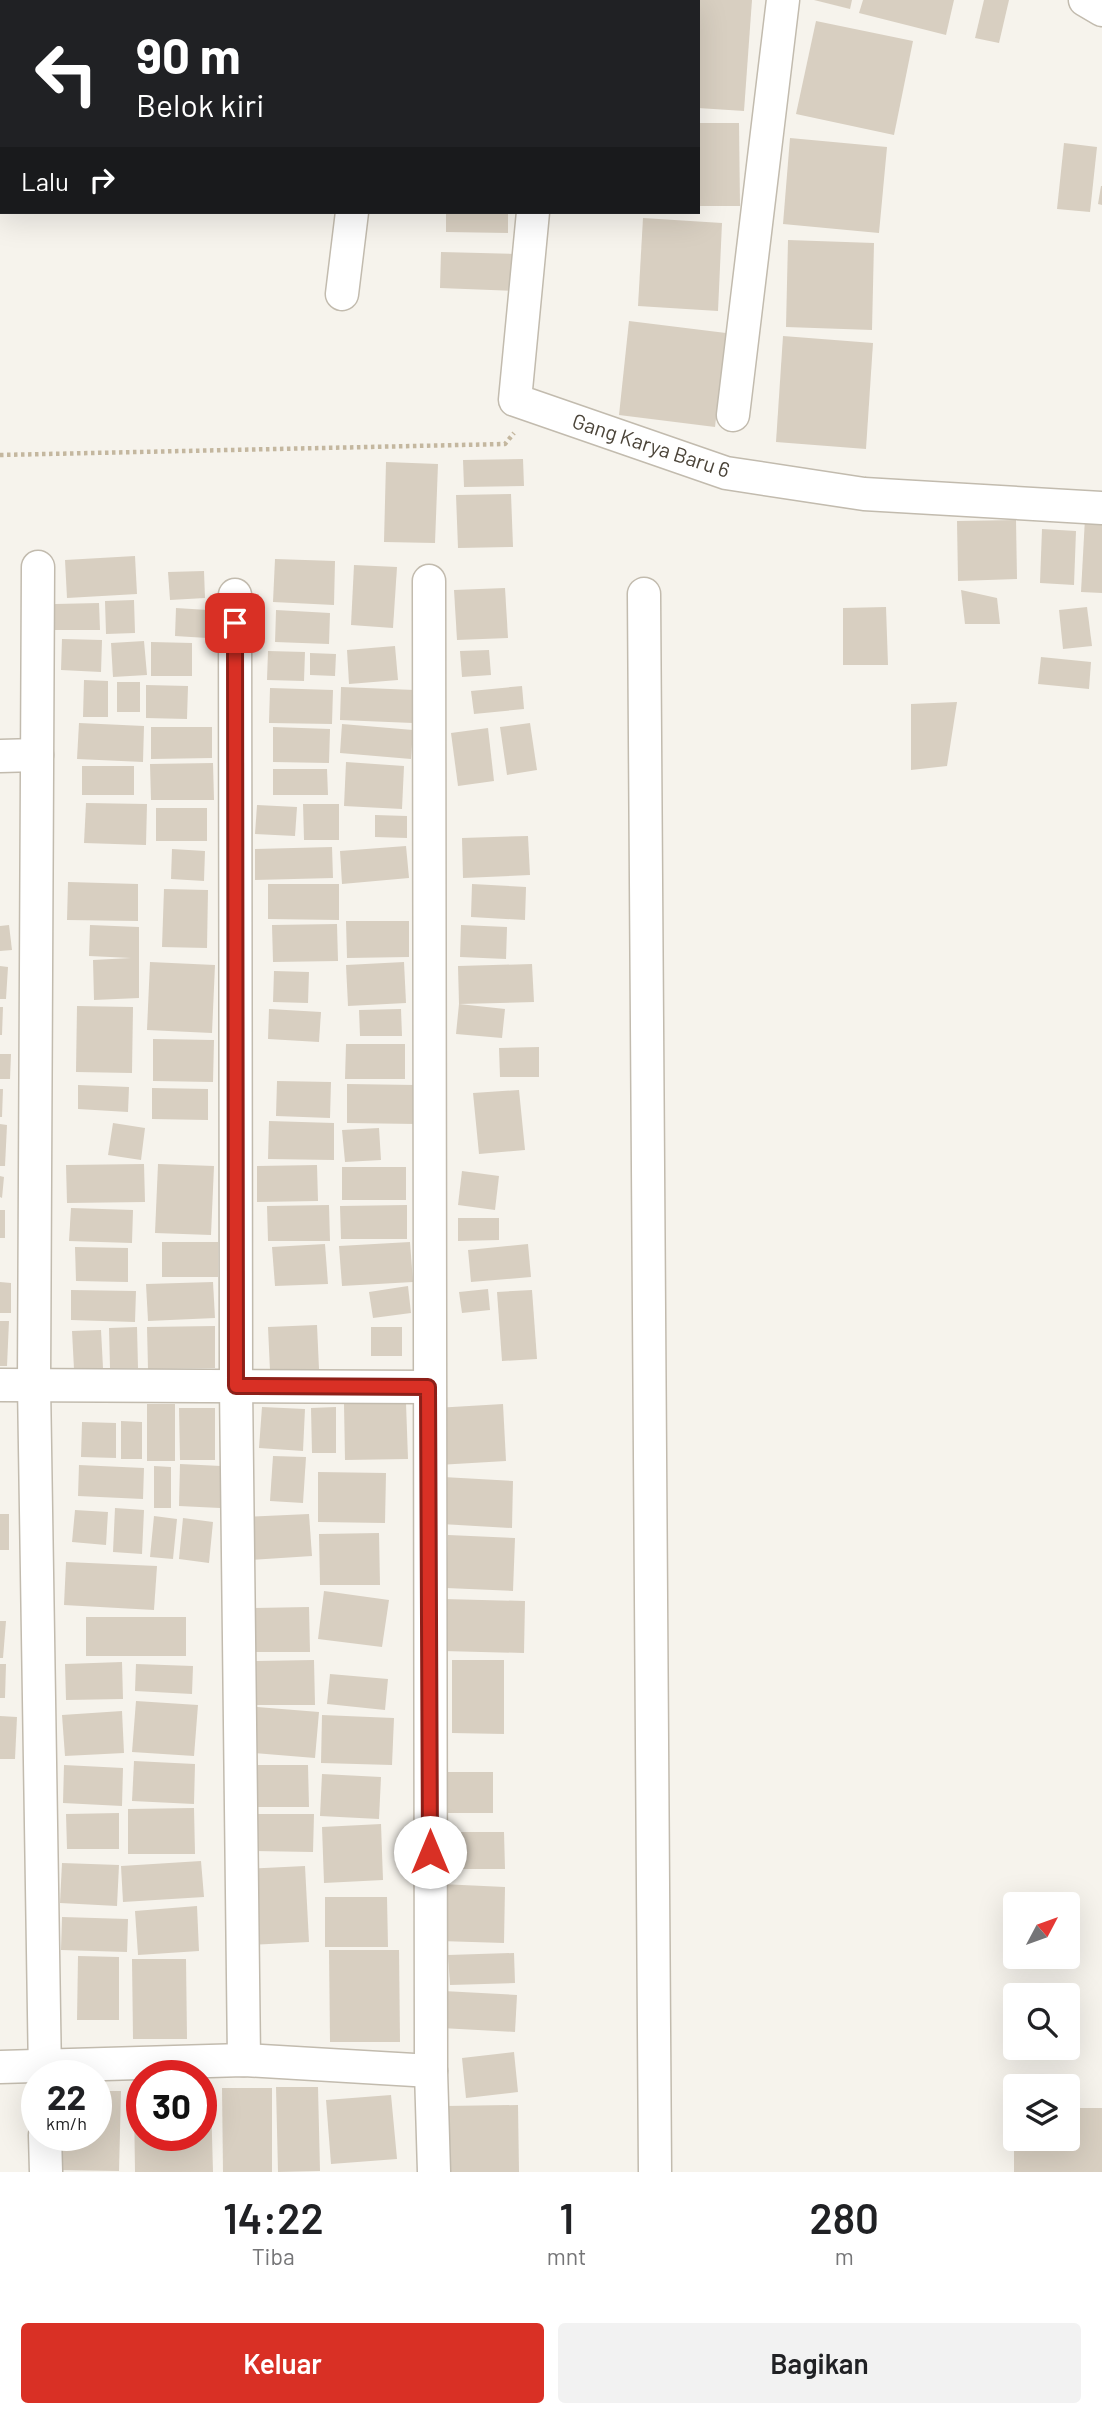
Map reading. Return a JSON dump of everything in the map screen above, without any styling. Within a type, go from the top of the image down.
[{"type":"street","points":[[733,415],[783,0]]},
{"type":"street","points":[[1085,0],[1102,10]]},
{"type":"street","points":[[342,294],[352,214]]},
{"type":"street","points":[[515,400],[533,214]]},
{"type":"street","name":"Gang Karya Baru 6","points":[[515,400],[726,473],[864,494],[1102,508]]},
{"type":"street","points":[[38,567],[34,1384],[45,2060]]},
{"type":"street","points":[[429,581],[428,1387],[431,2071],[434,2172]]},
{"type":"street","points":[[644,594],[655,2172]]},
{"type":"street","points":[[235,596],[236,1386],[244,2060]]},
{"type":"street","points":[[0,755],[37,755]]},
{"type":"street","points":[[0,1385],[428,1387]]},
{"type":"street","points":[[112,2067],[244,2060],[431,2071]]},
{"type":"street","points":[[0,2067],[21,2069]]},
{"type":"street","points":[[45,2151],[46,2172]]},
{"type":"path","points":[[0,455],[505,444],[514,433],[515,400]]},
{"type":"building","points":[[700,0],[752,0],[744,111],[700,108]]},
{"type":"building","points":[[814,0],[852,0],[850,9]]},
{"type":"building","points":[[863,0],[954,0],[946,35],[859,13]]},
{"type":"building","points":[[984,0],[1009,0],[999,43],[975,38]]},
{"type":"building","points":[[816,21],[913,41],[894,135],[796,114]]},
{"type":"building","points":[[700,123],[739,123],[740,206],[700,206]]},
{"type":"building","points":[[790,138],[887,147],[879,233],[783,224]]},
{"type":"building","points":[[1064,143],[1097,147],[1090,212],[1057,209]]},
{"type":"building","points":[[1102,186],[1102,205],[1098,204]]},
{"type":"building","points":[[446,214],[508,214],[508,233],[446,232]]},
{"type":"building","points":[[643,218],[722,223],[718,311],[638,306]]},
{"type":"building","points":[[788,240],[874,243],[872,330],[786,327]]},
{"type":"building","points":[[441,252],[516,254],[515,291],[440,288]]},
{"type":"building","points":[[629,321],[726,333],[715,427],[619,415]]},
{"type":"building","points":[[783,336],[873,343],[866,449],[776,442]]},
{"type":"building","points":[[523,459],[524,486],[464,487],[463,460]]},
{"type":"building","points":[[386,462],[438,464],[435,543],[384,542]]},
{"type":"building","points":[[511,494],[513,547],[458,548],[456,495]]},
{"type":"building","points":[[1085,518],[1102,519],[1102,593],[1081,592]]},
{"type":"building","points":[[1016,520],[1017,579],[958,581],[957,521]]},
{"type":"building","points":[[1042,529],[1076,531],[1074,585],[1040,583]]},
{"type":"building","points":[[135,556],[137,594],[67,598],[65,560]]},
{"type":"building","points":[[275,559],[335,561],[334,605],[273,602]]},
{"type":"building","points":[[354,565],[397,567],[393,628],[351,625]]},
{"type":"building","points":[[204,571],[205,598],[170,600],[168,572]]},
{"type":"building","points":[[505,588],[508,638],[457,640],[454,590]]},
{"type":"building","points":[[961,590],[997,598],[1000,624],[965,624]]},
{"type":"building","points":[[134,600],[135,633],[106,634],[105,601]]},
{"type":"building","points":[[99,603],[100,630],[55,630],[55,604]]},
{"type":"building","points":[[886,607],[888,665],[843,665],[843,608]]},
{"type":"building","points":[[1087,607],[1092,646],[1063,649],[1059,610]]},
{"type":"building","points":[[176,608],[208,610],[207,638],[175,636]]},
{"type":"building","points":[[276,610],[330,613],[329,644],[275,642]]},
{"type":"building","points":[[62,639],[102,640],[101,672],[61,670]]},
{"type":"building","points":[[144,641],[147,675],[113,677],[111,643]]},
{"type":"building","points":[[151,642],[192,643],[192,676],[151,676]]},
{"type":"building","points":[[395,646],[398,680],[349,684],[347,650]]},
{"type":"building","points":[[489,650],[491,675],[462,677],[460,651]]},
{"type":"building","points":[[268,651],[305,652],[304,681],[267,680]]},
{"type":"building","points":[[310,653],[336,654],[335,676],[310,675]]},
{"type":"building","points":[[1041,657],[1091,662],[1089,689],[1038,684]]},
{"type":"building","points":[[84,680],[108,681],[108,717],[83,717]]},
{"type":"building","points":[[117,682],[140,682],[140,712],[117,712]]},
{"type":"building","points":[[146,685],[188,686],[187,719],[146,718]]},
{"type":"building","points":[[522,686],[524,709],[474,714],[471,691]]},
{"type":"building","points":[[341,687],[415,690],[413,723],[340,720]]},
{"type":"building","points":[[270,688],[333,690],[332,724],[269,723]]},
{"type":"building","points":[[957,702],[947,766],[911,770],[911,704]]},
{"type":"building","points":[[79,723],[144,726],[143,762],[77,759]]},
{"type":"building","points":[[530,723],[537,770],[507,775],[500,727]]},
{"type":"building","points":[[342,724],[413,730],[411,759],[340,753]]},
{"type":"building","points":[[151,727],[212,727],[212,758],[151,759]]},
{"type":"building","points":[[273,727],[330,729],[329,763],[273,762]]},
{"type":"building","points":[[488,728],[494,781],[458,786],[451,733]]},
{"type":"building","points":[[346,762],[404,766],[402,809],[344,806]]},
{"type":"building","points":[[213,763],[214,800],[151,800],[150,764]]},
{"type":"building","points":[[82,766],[134,766],[134,795],[82,795]]},
{"type":"building","points":[[273,769],[327,769],[328,795],[273,795]]},
{"type":"building","points":[[86,803],[147,804],[146,845],[84,843]]},
{"type":"building","points":[[303,804],[339,804],[339,840],[304,840]]},
{"type":"building","points":[[257,805],[297,807],[295,836],[255,834]]},
{"type":"building","points":[[156,808],[207,808],[207,841],[156,841]]},
{"type":"building","points":[[375,815],[407,816],[407,838],[375,837]]},
{"type":"building","points":[[528,836],[530,875],[463,878],[462,838]]},
{"type":"building","points":[[406,846],[409,878],[342,884],[340,851]]},
{"type":"building","points":[[332,847],[333,878],[255,880],[255,849]]},
{"type":"building","points":[[172,849],[205,851],[204,881],[171,879]]},
{"type":"building","points":[[68,882],[138,884],[138,921],[67,920]]},
{"type":"building","points":[[268,884],[339,884],[339,920],[268,919]]},
{"type":"building","points":[[472,884],[526,887],[525,920],[471,917]]},
{"type":"building","points":[[164,889],[208,890],[207,948],[162,947]]},
{"type":"building","points":[[346,921],[409,921],[409,957],[347,958]]},
{"type":"building","points":[[337,924],[338,961],[273,962],[272,925]]},
{"type":"building","points":[[9,925],[12,950],[0,951],[0,926]]},
{"type":"building","points":[[90,925],[139,927],[139,998],[94,1000],[93,960],[131,958],[89,956]]},
{"type":"building","points":[[461,925],[507,927],[506,959],[460,957]]},
{"type":"building","points":[[150,962],[215,965],[212,1033],[147,1030]]},
{"type":"building","points":[[404,962],[406,1003],[348,1006],[346,965]]},
{"type":"building","points":[[532,964],[534,1002],[459,1004],[458,966]]},
{"type":"building","points":[[0,966],[8,967],[6,999],[0,999]]},
{"type":"building","points":[[274,971],[309,972],[308,1003],[273,1002]]},
{"type":"building","points":[[459,1004],[505,1009],[502,1038],[456,1034]]},
{"type":"building","points":[[77,1006],[133,1007],[132,1073],[76,1072]]},
{"type":"building","points":[[0,1007],[3,1007],[2,1035],[0,1035]]},
{"type":"building","points":[[269,1009],[321,1012],[319,1042],[268,1039]]},
{"type":"building","points":[[401,1009],[402,1036],[360,1036],[359,1010]]},
{"type":"building","points":[[153,1039],[214,1040],[213,1082],[153,1081]]},
{"type":"building","points":[[346,1044],[405,1044],[405,1079],[345,1079]]},
{"type":"building","points":[[539,1047],[539,1077],[500,1077],[499,1048]]},
{"type":"building","points":[[0,1054],[11,1054],[10,1079],[0,1079]]},
{"type":"building","points":[[277,1081],[331,1082],[330,1118],[276,1116]]},
{"type":"building","points":[[347,1084],[416,1085],[416,1124],[347,1123]]},
{"type":"building","points":[[78,1085],[129,1087],[128,1112],[78,1109]]},
{"type":"building","points":[[152,1088],[208,1089],[208,1120],[152,1119]]},
{"type":"building","points":[[0,1089],[3,1089],[2,1117],[0,1117]]},
{"type":"building","points":[[519,1090],[525,1150],[479,1154],[473,1093]]},
{"type":"building","points":[[269,1121],[334,1123],[334,1160],[268,1159]]},
{"type":"building","points":[[113,1123],[145,1128],[141,1160],[108,1155]]},
{"type":"building","points":[[0,1124],[7,1125],[5,1166],[0,1166]]},
{"type":"building","points":[[379,1128],[381,1160],[345,1162],[342,1130]]},
{"type":"building","points":[[144,1164],[145,1202],[67,1203],[66,1165]]},
{"type":"building","points":[[158,1164],[214,1166],[211,1235],[155,1233]]},
{"type":"building","points":[[317,1165],[318,1201],[257,1202],[257,1166]]},
{"type":"building","points":[[342,1167],[406,1167],[406,1200],[342,1200]]},
{"type":"building","points":[[462,1171],[499,1176],[495,1210],[458,1205]]},
{"type":"building","points":[[0,1176],[4,1177],[2,1198],[0,1197]]},
{"type":"building","points":[[329,1205],[330,1241],[268,1241],[267,1206]]},
{"type":"building","points":[[407,1205],[407,1239],[341,1239],[340,1206]]},
{"type":"building","points":[[71,1208],[133,1210],[132,1243],[69,1241]]},
{"type":"building","points":[[0,1210],[5,1210],[5,1238],[0,1238]]},
{"type":"building","points":[[458,1218],[499,1218],[499,1240],[458,1241]]},
{"type":"building","points":[[162,1242],[218,1242],[218,1277],[162,1277]]},
{"type":"building","points":[[410,1242],[413,1282],[342,1286],[339,1246]]},
{"type":"building","points":[[325,1244],[328,1284],[275,1286],[272,1247]]},
{"type":"building","points":[[528,1244],[531,1277],[471,1282],[468,1250]]},
{"type":"building","points":[[75,1247],[128,1248],[128,1282],[76,1281]]},
{"type":"building","points":[[0,1282],[11,1283],[11,1313],[0,1313]]},
{"type":"building","points":[[213,1282],[215,1318],[148,1321],[146,1284]]},
{"type":"building","points":[[408,1286],[411,1313],[373,1318],[369,1292]]},
{"type":"building","points":[[488,1289],[490,1310],[462,1313],[459,1292]]},
{"type":"building","points":[[71,1290],[136,1291],[135,1322],[71,1320]]},
{"type":"building","points":[[532,1290],[537,1359],[502,1361],[497,1292]]},
{"type":"building","points":[[0,1321],[9,1321],[7,1366],[0,1366]]},
{"type":"building","points":[[317,1325],[319,1369],[270,1371],[268,1327]]},
{"type":"building","points":[[215,1326],[215,1368],[148,1369],[147,1327]]},
{"type":"building","points":[[137,1327],[138,1368],[110,1368],[109,1328]]},
{"type":"building","points":[[371,1327],[402,1327],[402,1356],[371,1356]]},
{"type":"building","points":[[101,1330],[103,1368],[74,1369],[72,1331]]},
{"type":"building","points":[[406,1403],[408,1459],[345,1460],[344,1404]]},
{"type":"building","points":[[147,1404],[175,1404],[175,1461],[147,1461]]},
{"type":"building","points":[[503,1404],[506,1461],[438,1465],[435,1408]]},
{"type":"building","points":[[262,1407],[305,1409],[303,1451],[259,1448]]},
{"type":"building","points":[[336,1407],[336,1453],[312,1453],[311,1408]]},
{"type":"building","points":[[179,1408],[215,1408],[215,1460],[180,1460]]},
{"type":"building","points":[[121,1421],[142,1422],[142,1459],[121,1459]]},
{"type":"building","points":[[82,1422],[116,1423],[116,1458],[81,1457]]},
{"type":"building","points":[[273,1456],[306,1457],[303,1503],[270,1501]]},
{"type":"building","points":[[180,1464],[221,1466],[220,1508],[179,1506]]},
{"type":"building","points":[[79,1465],[144,1468],[143,1499],[78,1496]]},
{"type":"building","points":[[154,1466],[171,1467],[171,1508],[154,1508]]},
{"type":"building","points":[[318,1472],[386,1473],[385,1523],[318,1522]]},
{"type":"building","points":[[443,1477],[513,1481],[512,1528],[441,1524]]},
{"type":"building","points":[[115,1508],[144,1510],[142,1554],[113,1552]]},
{"type":"building","points":[[75,1510],[108,1512],[106,1545],[72,1542]]},
{"type":"building","points":[[0,1514],[9,1514],[9,1550],[0,1550]]},
{"type":"building","points":[[309,1514],[312,1556],[249,1560],[246,1517]]},
{"type":"building","points":[[154,1516],[177,1519],[173,1559],[150,1557]]},
{"type":"building","points":[[183,1518],[213,1522],[209,1563],[179,1559]]},
{"type":"building","points":[[379,1533],[380,1585],[320,1585],[319,1534]]},
{"type":"building","points":[[448,1535],[515,1538],[513,1591],[446,1588]]},
{"type":"building","points":[[66,1562],[157,1566],[154,1610],[64,1605]]},
{"type":"building","points":[[324,1591],[389,1600],[382,1647],[318,1639]]},
{"type":"building","points":[[444,1599],[525,1601],[524,1653],[443,1651]]},
{"type":"building","points":[[309,1607],[310,1652],[251,1652],[250,1608]]},
{"type":"building","points":[[86,1617],[186,1617],[186,1656],[86,1656]]},
{"type":"building","points":[[0,1621],[6,1621],[3,1658],[0,1658]]},
{"type":"building","points":[[314,1660],[315,1705],[257,1705],[256,1661]]},
{"type":"building","points":[[452,1660],[504,1660],[504,1734],[452,1733]]},
{"type":"building","points":[[122,1662],[123,1699],[66,1700],[65,1664]]},
{"type":"building","points":[[0,1664],[6,1664],[5,1698],[0,1698]]},
{"type":"building","points":[[136,1664],[193,1666],[192,1694],[135,1691]]},
{"type":"building","points":[[330,1674],[388,1679],[385,1710],[327,1704]]},
{"type":"building","points":[[136,1701],[198,1705],[194,1756],[132,1752]]},
{"type":"building","points":[[257,1707],[319,1712],[315,1758],[254,1753]]},
{"type":"building","points":[[122,1711],[124,1753],[65,1756],[62,1715]]},
{"type":"building","points":[[322,1715],[394,1718],[392,1765],[321,1763]]},
{"type":"building","points":[[0,1716],[17,1717],[15,1759],[0,1759]]},
{"type":"building","points":[[134,1761],[195,1764],[194,1804],[132,1801]]},
{"type":"building","points":[[64,1765],[123,1768],[122,1806],[63,1803]]},
{"type":"building","points":[[254,1765],[308,1765],[309,1807],[254,1807]]},
{"type":"building","points":[[438,1772],[493,1772],[493,1813],[439,1813]]},
{"type":"building","points":[[322,1774],[381,1777],[379,1819],[320,1816]]},
{"type":"building","points":[[194,1808],[195,1854],[128,1854],[128,1809]]},
{"type":"building","points":[[119,1813],[119,1849],[67,1849],[66,1814]]},
{"type":"building","points":[[251,1814],[314,1814],[313,1852],[250,1851]]},
{"type":"building","points":[[381,1824],[383,1880],[324,1883],[322,1827]]},
{"type":"building","points":[[437,1832],[504,1832],[505,1869],[438,1869]]},
{"type":"building","points":[[201,1861],[204,1897],[123,1902],[121,1866]]},
{"type":"building","points":[[62,1863],[119,1865],[117,1906],[60,1903]]},
{"type":"building","points":[[305,1866],[309,1942],[248,1945],[244,1869]]},
{"type":"building","points":[[441,1884],[505,1887],[504,1943],[440,1941]]},
{"type":"building","points":[[325,1897],[387,1897],[388,1947],[325,1947]]},
{"type":"building","points":[[197,1906],[199,1951],[138,1955],[135,1911]]},
{"type":"building","points":[[62,1917],[128,1919],[127,1952],[61,1950]]},
{"type":"building","points":[[329,1950],[399,1950],[400,2042],[330,2042]]},
{"type":"building","points":[[514,1953],[515,1983],[450,1985],[448,1955]]},
{"type":"building","points":[[78,1956],[119,1957],[119,2020],[77,2020]]},
{"type":"building","points":[[132,1959],[186,1959],[187,2039],[133,2039]]},
{"type":"building","points":[[443,1991],[517,1995],[515,2032],[441,2028]]},
{"type":"building","points":[[514,2052],[518,2092],[466,2098],[462,2058]]},
{"type":"building","points":[[276,2087],[318,2087],[320,2171],[278,2172]]},
{"type":"building","points":[[222,2088],[272,2088],[272,2172],[223,2172]]},
{"type":"building","points":[[112,2091],[121,2091],[119,2171],[57,2170],[58,2151],[112,2151]]},
{"type":"building","points":[[391,2095],[397,2159],[331,2164],[326,2100]]},
{"type":"building","points":[[518,2105],[519,2172],[446,2172],[445,2106]]},
{"type":"building","points":[[1080,2108],[1102,2108],[1102,2172],[1014,2172],[1014,2151],[1080,2151]]},
{"type":"building","points":[[135,2151],[212,2151],[213,2172],[135,2172]]},
{"type":"route","points":[[235,623],[236,1386],[428,1387],[430,1852]]}]
